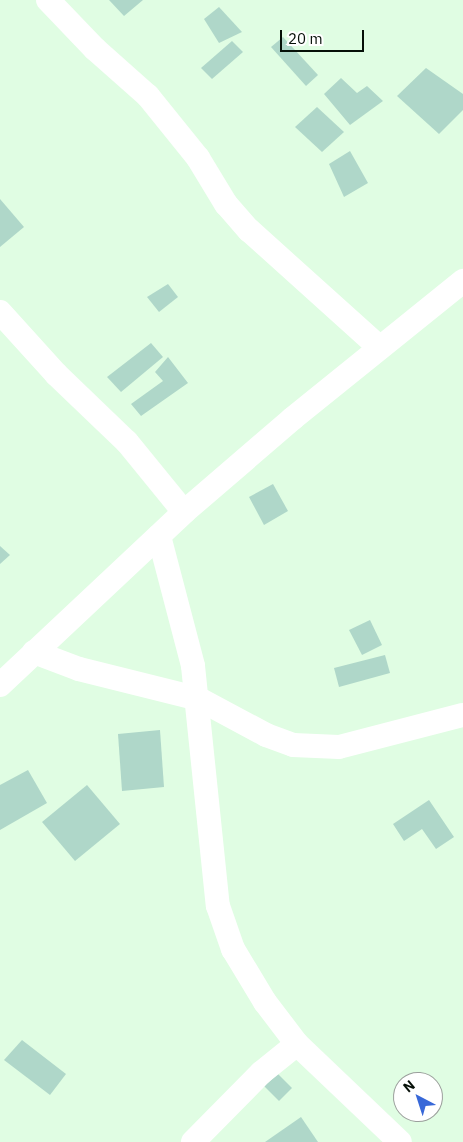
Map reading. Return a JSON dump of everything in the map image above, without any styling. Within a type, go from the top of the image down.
[{"type":"street","points":[[48,0],[95,49],[148,96],[198,158],[226,204],[249,230],[380,348]]},
{"type":"street","points":[[0,685],[184,512],[463,281]]},
{"type":"street","points":[[0,312],[56,374],[127,442],[184,512]]},
{"type":"street","points":[[158,536],[199,699],[201,746],[218,906],[233,949],[265,1002],[297,1044],[400,1142]]},
{"type":"street","points":[[34,652],[104,676],[199,699],[266,735],[294,745],[339,747],[463,715]]},
{"type":"street","points":[[193,1142],[261,1073],[297,1044]]},
{"type":"building","points":[[109,0],[143,0],[124,16]]},
{"type":"building","points":[[219,7],[242,32],[219,43],[204,19]]},
{"type":"building","points":[[283,37],[318,75],[306,86],[271,47]]},
{"type":"building","points":[[232,41],[243,52],[212,79],[201,68]]},
{"type":"building","points":[[426,68],[463,94],[463,110],[439,134],[397,96]]},
{"type":"building","points":[[341,78],[357,93],[367,86],[383,101],[350,125],[324,94]]},
{"type":"building","points":[[317,107],[344,132],[322,152],[295,127]]},
{"type":"building","points":[[350,151],[368,183],[344,197],[329,164]]},
{"type":"building","points":[[0,199],[24,227],[0,247]]},
{"type":"building","points":[[168,284],[178,297],[159,312],[147,297]]},
{"type":"building","points":[[151,343],[163,357],[121,392],[107,377]]},
{"type":"building","points":[[168,357],[188,383],[141,416],[131,404],[163,381],[155,372]]},
{"type":"building","points":[[273,484],[288,511],[264,525],[249,497]]},
{"type":"building","points":[[0,546],[10,555],[0,564]]},
{"type":"building","points":[[370,620],[382,645],[362,655],[349,630]]},
{"type":"building","points":[[385,655],[390,673],[339,687],[334,668]]},
{"type":"building","points":[[160,730],[164,787],[122,791],[118,734]]},
{"type":"building","points":[[28,770],[47,803],[0,830],[0,785]]},
{"type":"building","points":[[87,785],[120,824],[75,861],[42,822]]},
{"type":"building","points":[[429,800],[454,837],[436,849],[422,829],[404,841],[393,824]]},
{"type":"building","points":[[22,1040],[66,1074],[50,1095],[4,1060]]},
{"type":"building","points":[[278,1074],[292,1088],[279,1101],[264,1086]]},
{"type":"building","points":[[301,1117],[318,1142],[265,1142]]}]
